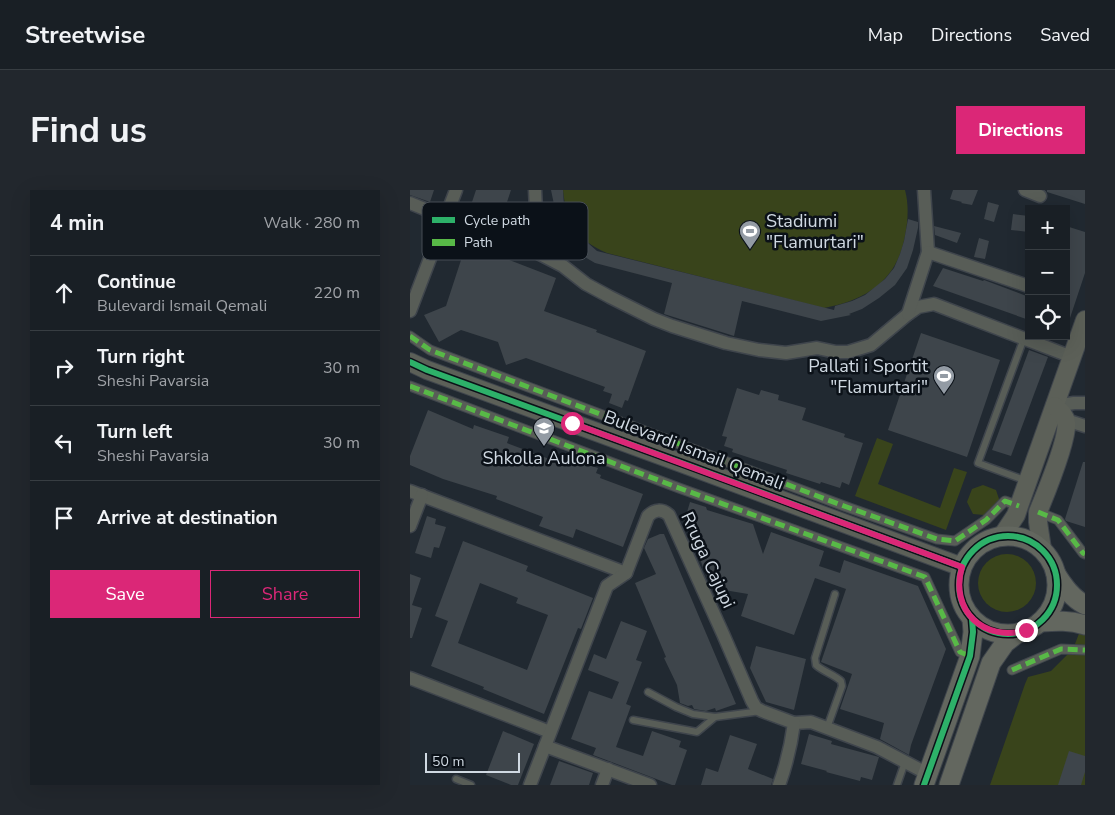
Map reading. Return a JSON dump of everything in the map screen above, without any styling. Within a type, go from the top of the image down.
[{"type":"main road","points":[[1002,536],[1016,515],[1028,481],[1060,413],[1072,357],[1085,320]]},
{"type":"main road","name":"Bulevardi Ismail Qemali","points":[[410,362],[427,370],[962,567]]},
{"type":"main road","points":[[1042,550],[1038,512],[1067,427],[1060,413]]},
{"type":"main road","points":[[1018,633],[997,633],[984,628],[972,619],[964,608],[959,581],[962,567],[968,555],[989,539],[1002,536],[1017,536],[1031,541],[1051,560],[1056,573],[1068,592],[1085,605]]},
{"type":"main road","points":[[949,785],[991,663],[1005,643],[1018,633],[1040,622],[1051,608],[1055,600],[1056,573]]},
{"type":"main road","points":[[926,780],[970,656],[973,632],[972,619]]},
{"type":"main road","points":[[1040,622],[1073,622],[1085,626]]},
{"type":"street","points":[[452,202],[456,190]]},
{"type":"street","points":[[908,314],[928,252],[924,190]]},
{"type":"street","points":[[1025,190],[1040,196]]},
{"type":"street","points":[[410,203],[422,208]]},
{"type":"street","points":[[928,252],[1025,285]]},
{"type":"street","points":[[410,311],[430,260]]},
{"type":"street","points":[[551,260],[563,266],[586,284],[654,319],[726,343],[759,350],[786,353],[817,348],[836,352],[848,352],[871,345],[918,307],[934,304],[1025,338]]},
{"type":"street","name":"Bulevardi Ismail Qemali","points":[[410,336],[430,350],[844,506],[937,539],[955,541],[986,520],[1004,501],[1019,506]]},
{"type":"street","points":[[1030,340],[1072,357]]},
{"type":"street","points":[[410,386],[670,485],[925,577],[960,652],[970,656]]},
{"type":"street","points":[[1085,403],[1074,403],[1060,413],[1085,426]]},
{"type":"street","points":[[410,526],[416,493],[620,571],[608,586],[530,785]]},
{"type":"street","name":"Rruga Cajupi","points":[[620,571],[648,516],[652,512],[659,510],[665,512],[680,538],[752,701],[756,708],[762,711]]},
{"type":"street","points":[[1038,512],[1058,520],[1085,554]]},
{"type":"street","points":[[1012,670],[1061,649],[1085,650]]},
{"type":"street","points":[[410,678],[550,732]]},
{"type":"street","points":[[762,711],[794,723],[811,722],[877,747],[905,762],[926,780]]},
{"type":"street","points":[[779,785],[788,758],[794,723]]},
{"type":"street","points":[[545,746],[650,785]]},
{"type":"street","points":[[602,785],[608,769]]},
{"type":"lane","points":[[1025,338],[978,463],[1028,481]]},
{"type":"lane","points":[[827,728],[842,686],[841,681],[835,676],[816,665],[815,658],[835,594]]},
{"type":"lane","points":[[648,692],[693,714],[715,717],[762,711]]},
{"type":"lane","points":[[633,720],[697,732],[715,717]]},
{"type":"lane","points":[[897,785],[905,762]]},
{"type":"lane","points":[[456,779],[472,785]]},
{"type":"green space","name":"Stadiumi \"Flamurtari\"","points":[[563,190],[905,190],[907,219],[901,251],[895,265],[887,276],[878,285],[854,300],[824,308],[607,253],[588,243],[588,202],[564,201]]},
{"type":"green space","points":[[877,438],[893,444],[878,484],[940,508],[954,468],[967,472],[946,530],[855,496]]},
{"type":"green space","points":[[983,485],[996,490],[1000,502],[984,515],[973,514],[967,502],[972,489]]},
{"type":"green space","points":[[1001,554],[1013,554],[1028,562],[1036,577],[1036,589],[1028,604],[1013,612],[1001,612],[986,604],[978,589],[978,577],[986,562]]},
{"type":"green space","points":[[1080,631],[1085,632],[1085,785],[990,785],[1028,677],[1051,671],[1073,649]]},
{"type":"building","points":[[410,190],[434,190],[430,202],[410,195]]},
{"type":"building","points":[[476,190],[511,190],[507,202],[472,202]]},
{"type":"building","points":[[551,190],[563,190],[564,202],[554,202]]},
{"type":"building","points":[[953,190],[978,190],[972,205],[950,199]]},
{"type":"building","points":[[1047,190],[1085,190],[1085,204],[1047,192]]},
{"type":"building","points":[[988,202],[999,205],[994,222],[984,219]]},
{"type":"building","points":[[1013,214],[1025,216],[1025,232],[1011,230]]},
{"type":"building","points":[[908,219],[918,222],[913,250],[907,268],[895,285],[862,309],[849,314],[851,315],[821,321],[742,301],[734,336],[664,314],[672,283],[595,263],[588,259],[588,243],[597,251],[834,310],[835,306],[865,295],[885,279],[894,268],[900,254]]},
{"type":"building","points":[[934,226],[961,233],[957,243],[935,235]]},
{"type":"building","points":[[1070,227],[1085,232],[1085,273],[1070,318]]},
{"type":"building","points":[[979,238],[989,241],[985,259],[974,257]]},
{"type":"building","points":[[461,260],[509,260],[556,278],[544,311],[597,330],[596,332],[646,351],[628,401],[625,400],[622,408],[609,403],[612,394],[603,391],[605,387],[526,358],[506,365],[498,342],[461,330],[439,342],[424,315],[446,306]]},
{"type":"building","points":[[943,268],[984,280],[1025,295],[1025,319],[933,286]]},
{"type":"building","name":"Pallati i Sportit \"Flamurtari\"","points":[[921,333],[1000,360],[967,457],[888,430]]},
{"type":"building","points":[[1029,350],[1048,357],[1011,456],[992,450]]},
{"type":"building","points":[[737,388],[759,395],[761,390],[779,395],[778,400],[806,408],[802,420],[845,434],[844,437],[863,443],[849,485],[842,482],[840,488],[821,482],[820,484],[786,473],[787,470],[732,452],[733,449],[724,446],[727,437],[722,436]]},
{"type":"building","points":[[428,410],[473,429],[474,425],[509,437],[507,443],[560,463],[562,456],[598,468],[596,473],[601,475],[600,478],[643,494],[623,547],[576,529],[573,538],[539,526],[543,517],[496,499],[497,496],[443,479],[410,465],[410,456]]},
{"type":"building","points":[[1083,462],[1085,462],[1085,527],[1065,519]]},
{"type":"building","points":[[690,502],[706,507],[707,510],[753,524],[763,554],[771,532],[824,551],[819,566],[840,573],[844,560],[918,586],[946,649],[909,755],[880,739],[884,723],[840,709],[852,674],[821,662],[846,589],[815,578],[794,635],[741,616],[748,594],[724,590],[723,587],[713,584],[715,576],[705,573],[689,527],[683,526]]},
{"type":"building","points":[[427,516],[436,519],[435,524],[446,527],[439,548],[434,547],[431,558],[415,553]]},
{"type":"building","points":[[664,534],[736,704],[716,711],[715,708],[706,711],[694,709],[692,705],[688,706],[680,703],[677,685],[664,658],[666,657],[635,583],[656,574],[644,548],[648,539]]},
{"type":"building","points":[[463,541],[528,566],[526,571],[593,598],[581,629],[578,628],[544,714],[431,666],[448,621],[435,616]],"holes":[[[480,583],[518,598],[516,603],[548,615],[527,670],[458,643]]]},
{"type":"building","points":[[410,574],[421,578],[412,605],[422,608],[412,638],[410,638]]},
{"type":"building","points":[[621,621],[647,631],[636,660],[642,662],[626,704],[631,706],[616,747],[643,756],[652,731],[681,741],[679,747],[687,750],[675,785],[593,755],[596,748],[571,739],[589,691],[612,699],[619,682],[588,670],[594,654],[606,659]]},
{"type":"building","points":[[756,646],[806,659],[794,710],[766,702],[750,668]]},
{"type":"building","points":[[503,731],[534,744],[518,785],[511,785],[486,775]]},
{"type":"building","points":[[809,734],[832,741],[831,744],[879,757],[872,780],[861,777],[860,781],[801,764]]},
{"type":"building","points":[[730,735],[757,744],[748,769],[773,779],[771,785],[701,785],[706,768],[718,772]]},
{"type":"building","points":[[1069,751],[1085,756],[1085,772],[1081,785],[1058,785]]},
{"type":"building","points":[[559,761],[593,773],[589,785],[550,785]]},
{"type":"marked path","points":[[410,336],[430,350],[844,506],[937,539],[955,541],[986,520],[1005,501],[1019,506]]},
{"type":"marked path","points":[[410,386],[679,488],[925,577],[960,652],[970,656]]},
{"type":"marked path","points":[[1038,512],[1058,520],[1085,554]]},
{"type":"marked path","points":[[1012,670],[1061,649],[1085,650]]},
{"type":"cycle path","points":[[410,362],[427,370],[962,567]]},
{"type":"cycle path","points":[[1008,536],[1027,540],[1043,550],[1053,566],[1057,585],[1053,604],[1043,620],[1027,630],[1008,634],[989,630],[973,620],[963,604],[959,585],[963,566],[973,550],[989,540],[1008,536]]},
{"type":"cycle path","points":[[924,785],[970,656],[973,632],[972,619]]},
{"type":"place","name":"Stadiumi \"Flamurtari\"","points":[[750,250]]},
{"type":"place","name":"Pallati i Sportit \"Flamurtari\"","points":[[944,395]]},
{"type":"place","name":"Shkolla Aulona","points":[[544,447]]},
{"type":"route","points":[[572,423],[962,567],[959,581],[961,601],[972,619],[984,628],[997,633],[1011,634],[1026,630]]}]
